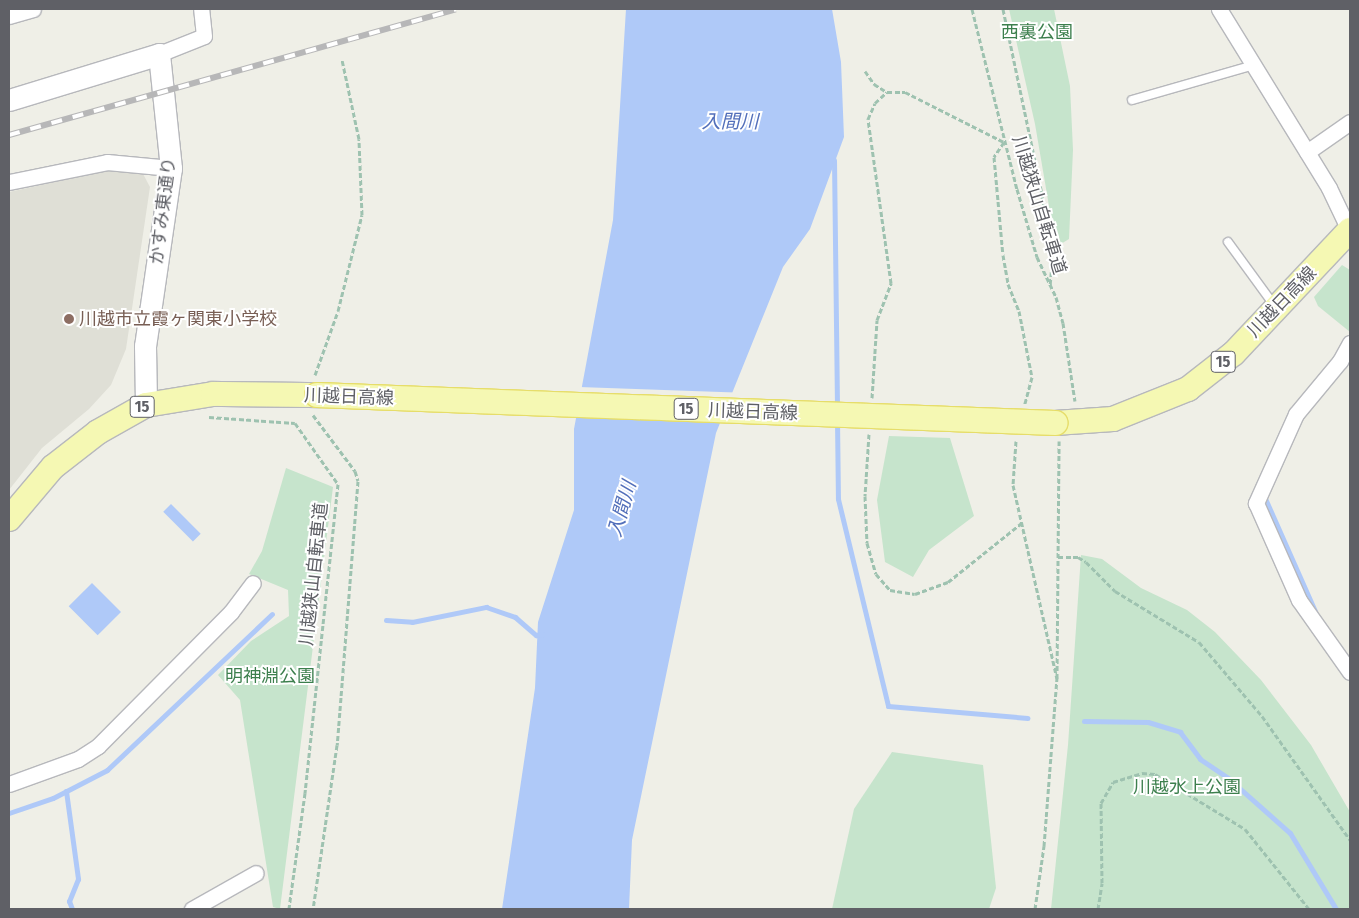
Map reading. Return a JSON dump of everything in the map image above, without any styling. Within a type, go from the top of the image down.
[{"type":"main road","name":"川越日高線","points":[[9,519],[67,455],[118,419],[146,405],[213,394],[317,395],[1057,429],[1113,418],[1188,389],[1234,353],[1350,231]]},
{"type":"street","points":[[9,16],[33,9]]},
{"type":"street","points":[[9,100],[159,54],[204,36],[201,9]]},
{"type":"street","points":[[1220,9],[1340,207],[1350,231]]},
{"type":"street","name":"かすみ東通り","points":[[146,405],[145,346],[171,168],[159,54]]},
{"type":"street","points":[[1307,152],[1350,122]]},
{"type":"street","points":[[9,182],[107,162],[171,168]]},
{"type":"street","points":[[1350,343],[1340,361],[1296,414],[1256,503],[1299,600],[1350,672]]},
{"type":"street","points":[[9,784],[78,759],[98,746],[231,612],[253,583]]},
{"type":"street","points":[[192,909],[256,873]]},
{"type":"lane","points":[[1132,100],[1254,65]]},
{"type":"lane","points":[[1228,242],[1276,309]]},
{"type":"path","name":"川越狭山自転車道","points":[[972,9],[1004,142],[1037,256],[1050,286],[1068,346],[1075,409]]},
{"type":"path","points":[[1003,9],[1042,189],[1052,264],[1050,286]]},
{"type":"path","points":[[319,364],[338,311],[362,215],[359,139],[342,60]]},
{"type":"path","points":[[865,71],[874,84],[887,92],[905,92],[1004,142],[994,157],[1003,255],[1008,284],[1021,319],[1032,378],[1022,414]]},
{"type":"path","points":[[871,408],[877,320],[891,283],[868,119],[875,103],[887,92]]},
{"type":"path","name":"川越狭山自転車道","points":[[205,417],[294,423],[338,484],[306,793],[289,909]]},
{"type":"path","points":[[313,909],[337,745],[358,481],[355,472],[319,422]]},
{"type":"path","points":[[870,428],[865,496],[867,543],[876,574],[890,590],[915,594],[948,582],[1023,522]]},
{"type":"path","points":[[1035,909],[1044,846],[1057,678],[1057,429]]},
{"type":"path","points":[[1018,432],[1013,485],[1023,522],[1057,678]]},
{"type":"path","points":[[1058,557],[1078,557],[1086,562],[1114,591],[1199,642],[1262,716],[1350,840]]},
{"type":"path","points":[[1098,909],[1102,868],[1101,803],[1113,782],[1129,774],[1142,772],[1155,774],[1245,828],[1309,909]]},
{"type":"shaded area","name":"川越市立霞ヶ関東小学校","points":[[115,169],[142,172],[150,187],[126,349],[111,385],[89,409],[42,448],[9,490],[9,192]]},
{"type":"green space","name":"西裏公園","points":[[1009,9],[1054,9],[1070,86],[1073,150],[1069,239],[1056,247],[1035,124]]},
{"type":"green space","points":[[1342,265],[1350,270],[1350,332],[1318,306],[1314,297]]},
{"type":"green space","points":[[889,436],[950,438],[974,516],[929,550],[913,577],[885,562],[877,500]]},
{"type":"green space","name":"明神淵公園","points":[[286,468],[333,487],[280,909],[273,907],[240,700],[218,675],[251,641],[289,616],[288,590],[249,574],[262,551]]},
{"type":"green space","name":"川越水上公園","points":[[1081,555],[1102,559],[1141,588],[1187,610],[1215,632],[1261,680],[1311,745],[1350,812],[1350,909],[1051,909],[1068,745]]},
{"type":"green space","points":[[892,752],[983,765],[996,888],[989,909],[832,909],[854,809]]},
{"type":"water","name":"入間川","points":[[626,9],[832,9],[841,62],[844,137],[810,229],[783,267],[716,433],[632,840],[629,909],[502,909],[535,688],[538,622],[574,510],[574,429],[613,220]]},
{"type":"water","points":[[171,504],[201,534],[193,541],[163,512]]},
{"type":"water","points":[[92,583],[121,612],[98,635],[69,606]]},
{"type":"pier","points":[[579,387],[735,392],[734,420],[578,415]]},
{"type":"waterway","points":[[834,160],[837,409]]},
{"type":"waterway","points":[[837,420],[838,499],[888,706],[1027,718]]},
{"type":"waterway","points":[[1264,496],[1315,611]]},
{"type":"waterway","points":[[386,620],[412,622],[486,607],[515,617],[536,635],[543,634]]},
{"type":"waterway","points":[[9,813],[53,798],[107,770],[272,614]]},
{"type":"waterway","points":[[1084,721],[1148,722],[1180,732],[1200,759],[1228,778],[1290,833],[1336,909]]},
{"type":"waterway","points":[[66,791],[78,879],[69,901],[72,909]]},
{"type":"railway","points":[[9,135],[456,9]]},
{"type":"place","name":"川越市立霞ヶ関東小学校","points":[[69,319]]}]
